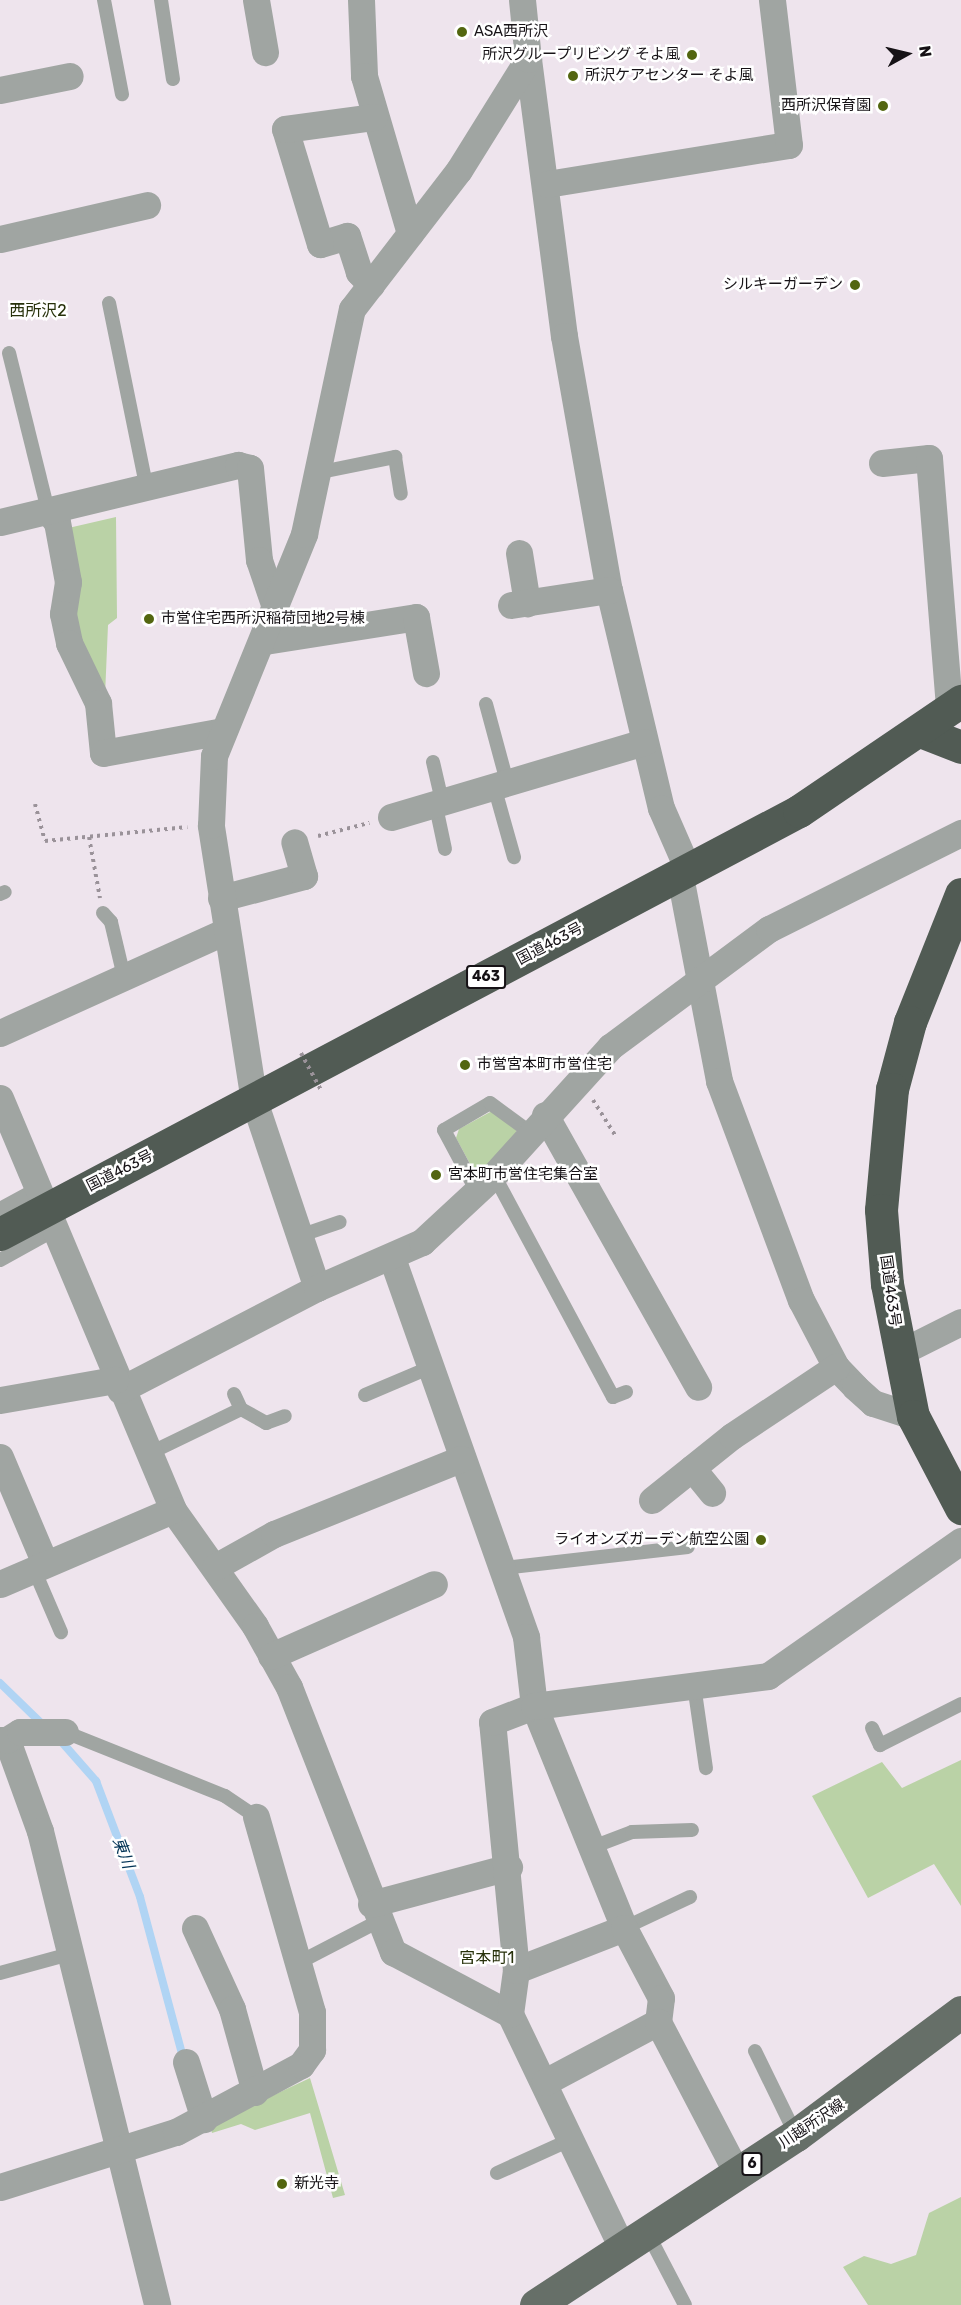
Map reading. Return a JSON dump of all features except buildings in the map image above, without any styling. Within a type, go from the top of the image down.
[{"type":"highway","name":"国道463号","points":[[0,1234],[685,874],[799,811],[920,731],[955,705]]},
{"type":"highway","points":[[920,731],[961,747]]},
{"type":"highway","name":"国道463号","points":[[961,894],[910,1022],[884,1147],[882,1221],[899,1353],[913,1416],[961,1508]]},
{"type":"main road","name":"川越所沢線","points":[[536,2305],[796,2135],[961,2013]]},
{"type":"street","points":[[256,0],[265,52]]},
{"type":"street","points":[[361,0],[364,76],[374,117],[410,233]]},
{"type":"street","points":[[522,0],[528,59],[547,184],[564,336],[609,590],[661,808],[685,874],[701,985],[719,1081],[801,1300],[836,1367],[873,1403],[913,1416]]},
{"type":"street","points":[[547,184],[789,145],[772,0]]},
{"type":"street","points":[[317,1288],[254,1101],[224,932],[211,825],[214,756],[265,641],[275,607],[304,534],[321,472],[352,309],[459,170],[528,59]]},
{"type":"street","points":[[0,90],[70,76]]},
{"type":"street","points":[[371,285],[359,272],[347,236],[320,244],[285,129],[374,117]]},
{"type":"street","points":[[0,239],[147,204]]},
{"type":"street","points":[[882,463],[929,458],[955,705]]},
{"type":"street","points":[[0,522],[147,491],[238,465],[250,468],[258,560],[275,607]]},
{"type":"street","points":[[48,512],[57,522],[69,582],[63,614],[69,643],[98,704],[103,753],[223,732]]},
{"type":"street","points":[[519,553],[519,604],[609,590]]},
{"type":"street","points":[[265,641],[416,617],[426,673]]},
{"type":"street","points":[[390,818],[438,801],[644,742]]},
{"type":"street","points":[[0,1400],[117,1385],[317,1288],[392,1258],[422,1242],[485,1183],[609,1047],[701,985],[769,929],[961,833]]},
{"type":"street","points":[[221,898],[304,876],[294,842]]},
{"type":"street","points":[[0,1033],[224,932]]},
{"type":"street","points":[[0,1098],[48,1209],[117,1385],[173,1510],[215,1567],[271,1656],[321,1767],[374,1913],[393,1952],[510,2013]]},
{"type":"street","points":[[538,1124],[698,1387]]},
{"type":"street","points":[[392,1258],[461,1459],[503,1568],[526,1637],[534,1706],[624,1928],[661,1998],[658,2022],[737,2174]]},
{"type":"street","points":[[899,1353],[961,1322]]},
{"type":"street","points":[[652,1500],[692,1468],[836,1367]]},
{"type":"street","points":[[0,1457],[38,1564]]},
{"type":"street","points":[[215,1567],[274,1533],[461,1459]]},
{"type":"street","points":[[692,1468],[712,1493]]},
{"type":"street","points":[[0,1584],[38,1564],[173,1510]]},
{"type":"street","points":[[635,2240],[572,2139],[510,2013],[516,1970],[509,1867],[492,1722],[534,1706],[768,1676],[961,1541]]},
{"type":"street","points":[[271,1656],[434,1584]]},
{"type":"street","points":[[65,1732],[9,1737],[40,1831],[73,1953],[116,2151],[157,2305]]},
{"type":"street","points":[[0,2187],[176,2132],[255,2092],[301,2065],[312,2050],[312,2012],[256,1817]]},
{"type":"street","points":[[374,1913],[509,1867]]},
{"type":"street","points":[[195,1928],[232,2009],[255,2092]]},
{"type":"street","points":[[516,1970],[624,1928]]},
{"type":"street","points":[[545,2082],[658,2022]]},
{"type":"street","points":[[186,2062],[202,2120]]},
{"type":"lane","points":[[104,0],[122,94]]},
{"type":"lane","points":[[162,0],[173,80]]},
{"type":"lane","points":[[109,303],[147,491]]},
{"type":"lane","points":[[9,353],[48,512]]},
{"type":"lane","points":[[321,472],[395,457],[401,494]]},
{"type":"lane","points":[[486,704],[514,856]]},
{"type":"lane","points":[[433,762],[445,849]]},
{"type":"lane","points":[[102,913],[111,922],[124,977]]},
{"type":"lane","points":[[538,1124],[490,1103],[444,1130],[485,1183],[613,1397],[626,1392]]},
{"type":"lane","points":[[0,1209],[48,1209]]},
{"type":"lane","points":[[0,1260],[48,1209]]},
{"type":"lane","points":[[299,1236],[339,1222]]},
{"type":"lane","points":[[365,1395],[431,1367]]},
{"type":"lane","points":[[234,1394],[241,1409],[266,1423],[285,1416]]},
{"type":"lane","points":[[148,1454],[241,1409]]},
{"type":"lane","points":[[503,1568],[688,1547]]},
{"type":"lane","points":[[38,1564],[61,1632]]},
{"type":"lane","points":[[694,1685],[706,1768]]},
{"type":"lane","points":[[872,1728],[880,1745],[961,1704]]},
{"type":"lane","points":[[65,1732],[214,1791],[256,1817]]},
{"type":"lane","points":[[590,1848],[632,1832],[692,1830]]},
{"type":"lane","points":[[624,1928],[690,1897]]},
{"type":"lane","points":[[298,1963],[374,1913]]},
{"type":"lane","points":[[0,1972],[73,1953]]},
{"type":"lane","points":[[755,2051],[796,2135]]},
{"type":"lane","points":[[497,2173],[572,2139]]},
{"type":"lane","points":[[635,2240],[685,2305]]},
{"type":"path","points":[[34,804],[45,841],[211,825]]},
{"type":"path","points":[[294,842],[390,818]]},
{"type":"path","points":[[89,837],[102,913]]},
{"type":"path","points":[[301,1053],[322,1092]]},
{"type":"path","points":[[579,1079],[615,1135]]},
{"type":"green space","points":[[116,517],[117,618],[108,625],[105,696],[78,643],[64,529]]},
{"type":"green space","points":[[492,1111],[516,1127],[517,1137],[483,1175],[475,1173],[456,1138],[459,1129]]},
{"type":"green space","points":[[961,1760],[961,1906],[934,1864],[868,1898],[812,1796],[882,1762],[902,1788]]},
{"type":"green space","points":[[310,2078],[345,2195],[333,2198],[310,2113],[255,2130],[241,2124],[212,2133],[210,2125]]},
{"type":"green space","points":[[961,2197],[961,2305],[868,2305],[843,2267],[864,2256],[891,2264],[916,2255],[929,2213]]},
{"type":"waterway","name":"東川","points":[[0,1683],[42,1724]]},
{"type":"waterway","name":"東川","points":[[60,1740],[96,1781],[140,1897],[183,2058]]},
{"type":"place","name":"ASA西所沢","points":[[462,32]]},
{"type":"place","name":"所沢グループリビング そよ風","points":[[692,55]]},
{"type":"place","name":"所沢ケアセンター そよ風","points":[[573,76]]},
{"type":"place","name":"西所沢保育園","points":[[883,106]]},
{"type":"place","name":"シルキーガーデン","points":[[855,285]]},
{"type":"place","name":"市営住宅西所沢稲荷団地2号棟","points":[[149,619]]},
{"type":"place","name":"市営宮本町市営住宅","points":[[465,1065]]},
{"type":"place","name":"宮本町市営住宅集合室","points":[[436,1175]]},
{"type":"place","name":"ライオンズガーデン航空公園","points":[[761,1540]]},
{"type":"place","name":"新光寺","points":[[282,2184]]},
{"type":"district","name":"西所沢2","points":[[38,311]]},
{"type":"district","name":"宮本町1","points":[[487,1958]]}]
